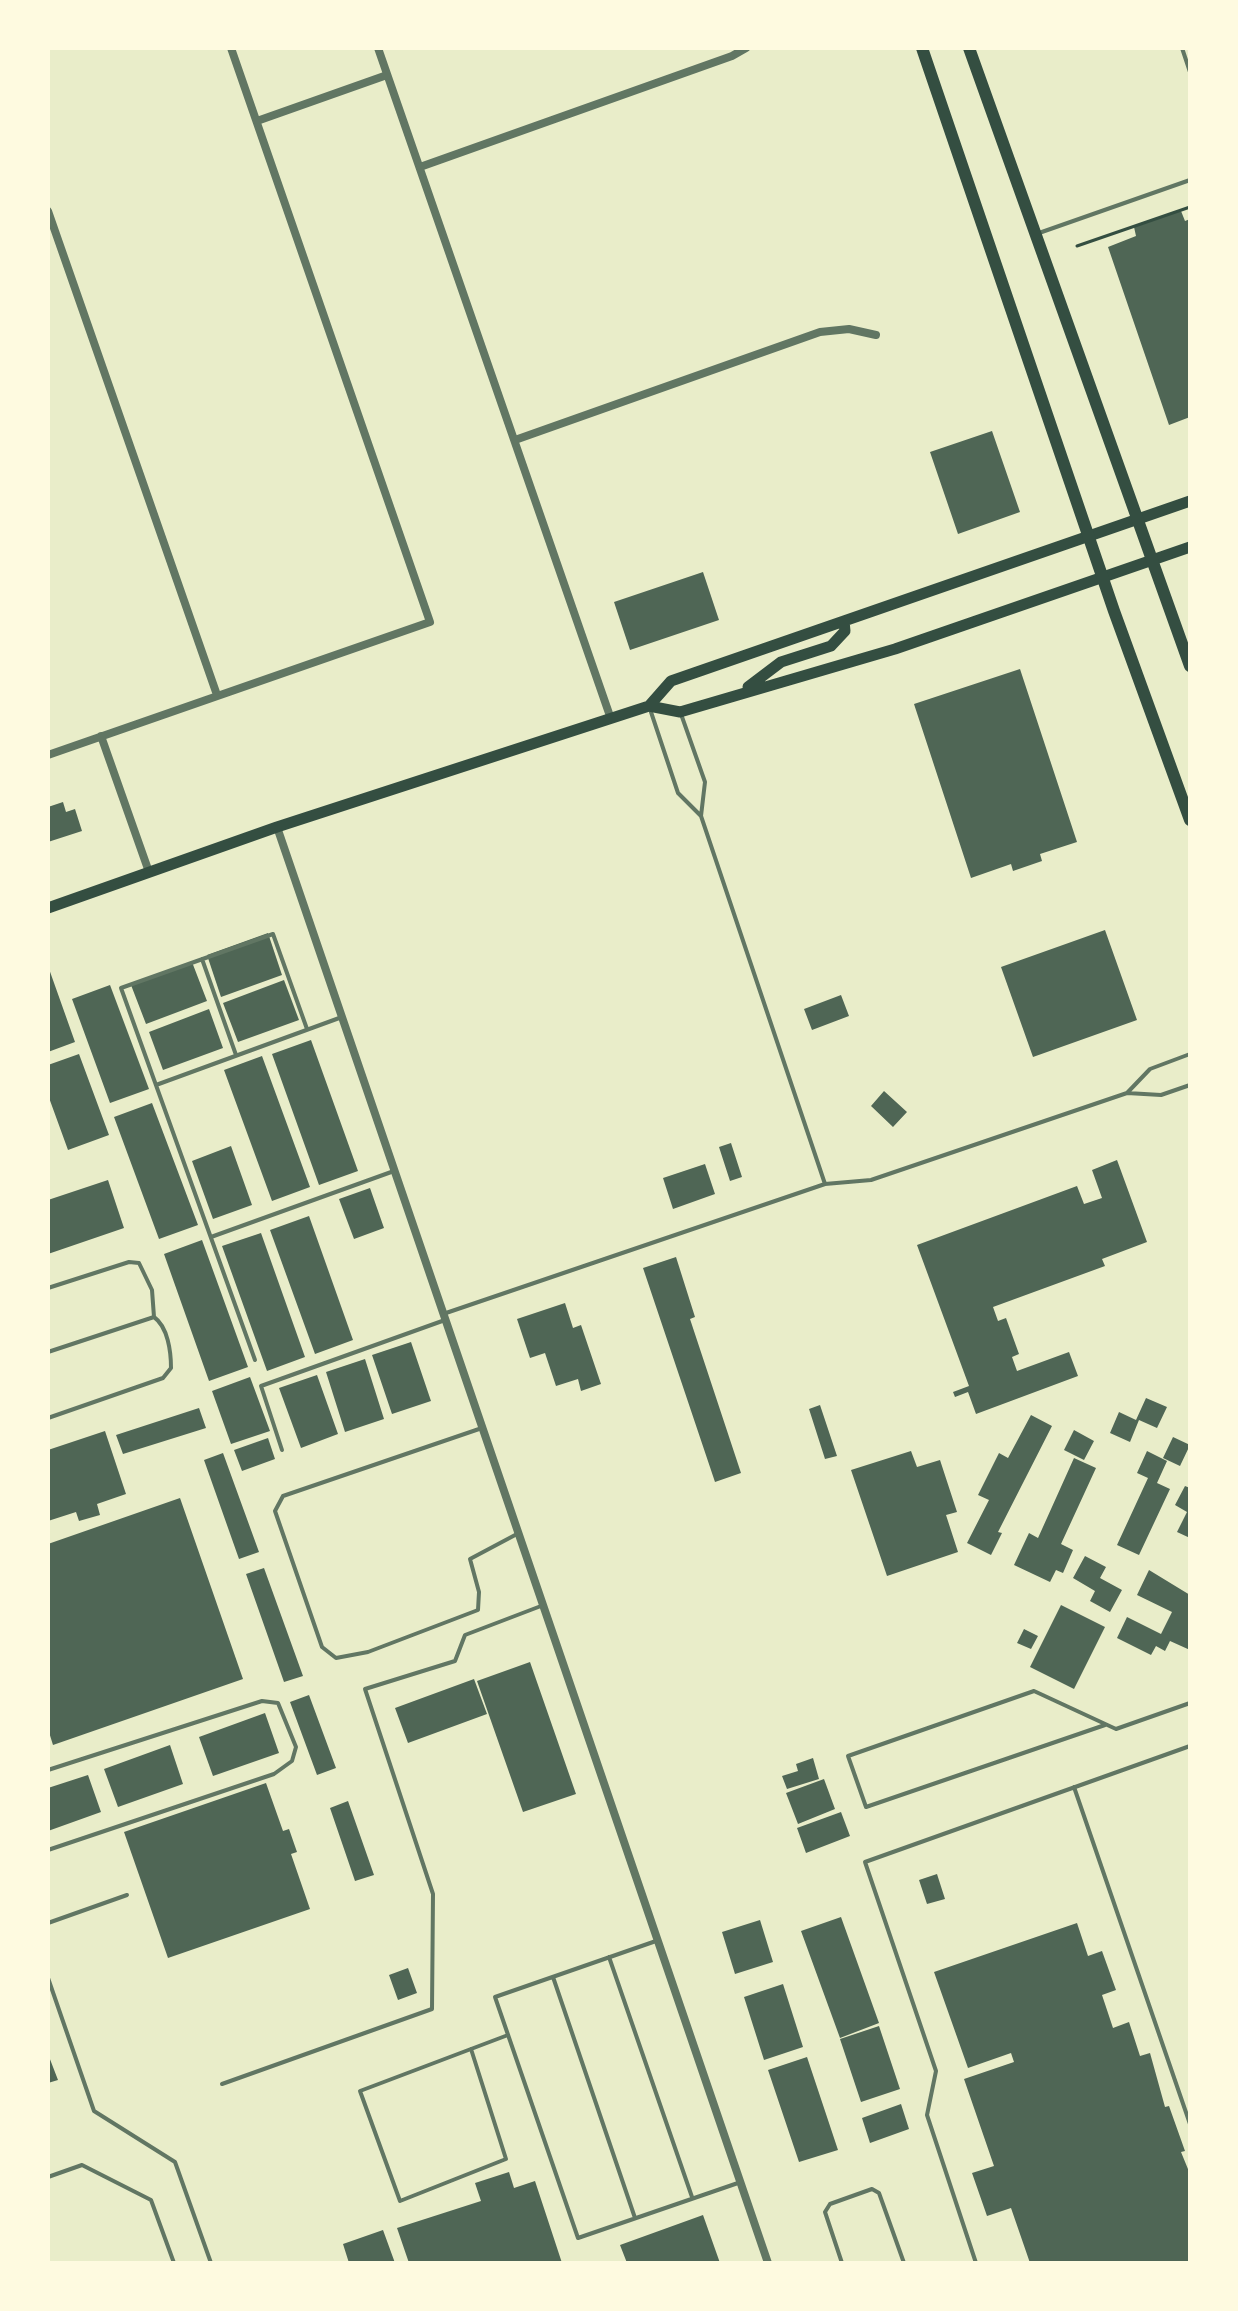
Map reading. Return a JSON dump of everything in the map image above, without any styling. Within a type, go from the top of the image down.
[{"type":"main road","points":[[922,48],[1102,576],[1190,820]]},
{"type":"main road","points":[[969,49],[1190,666]]},
{"type":"main road","points":[[48,908],[277,827],[649,706],[671,681],[1190,501]]},
{"type":"main road","points":[[649,706],[680,712],[895,649],[1190,547]]},
{"type":"main road","points":[[741,693],[781,662],[831,646],[845,631],[844,621]]},
{"type":"street","points":[[48,755],[430,622],[231,48]]},
{"type":"street","points":[[378,48],[611,719]]},
{"type":"street","points":[[420,167],[732,56],[746,48]]},
{"type":"street","points":[[257,121],[387,75]]},
{"type":"street","points":[[48,211],[217,695]]},
{"type":"street","points":[[515,440],[820,332],[849,329],[876,335]]},
{"type":"street","points":[[101,736],[149,872]]},
{"type":"street","points":[[277,827],[768,2263]]},
{"type":"lane","points":[[1182,48],[1190,72]]},
{"type":"lane","points":[[1036,233],[1190,180]]},
{"type":"lane","points":[[649,706],[678,793],[701,816]]},
{"type":"lane","points":[[680,712],[705,782],[701,816],[825,1184]]},
{"type":"lane","points":[[255,1360],[121,988],[273,934],[307,1029]]},
{"type":"lane","points":[[202,959],[236,1055]]},
{"type":"lane","points":[[156,1085],[342,1017]]},
{"type":"lane","points":[[1127,1093],[1150,1069],[1190,1054]]},
{"type":"lane","points":[[282,1450],[261,1386],[444,1317],[825,1184],[871,1180],[1127,1093],[1161,1095],[1190,1085]]},
{"type":"lane","points":[[211,1237],[394,1171]]},
{"type":"lane","points":[[48,1288],[129,1262],[139,1263],[152,1290],[154,1317]]},
{"type":"lane","points":[[48,1352],[154,1317]]},
{"type":"lane","points":[[48,1418],[163,1378],[171,1368],[171,1353],[160,1321],[154,1317]]},
{"type":"lane","points":[[482,1428],[283,1496],[275,1511],[322,1647],[336,1658],[368,1652],[478,1610],[479,1592],[470,1559],[518,1533]]},
{"type":"lane","points":[[222,2084],[432,2009],[433,1894],[365,1689],[455,1661],[465,1635],[543,1605]]},
{"type":"lane","points":[[1105,1725],[866,1807],[848,1756],[1034,1691],[1116,1729],[1190,1703]]},
{"type":"lane","points":[[48,1770],[262,1701],[278,1703],[296,1747],[292,1761],[274,1774],[48,1850]]},
{"type":"lane","points":[[976,2263],[927,2115],[936,2071],[865,1862],[1190,1746]]},
{"type":"lane","points":[[1074,1787],[1190,2124]]},
{"type":"lane","points":[[48,1923],[127,1895]]},
{"type":"lane","points":[[658,1940],[495,1997],[578,2238],[740,2182]]},
{"type":"lane","points":[[609,1957],[692,2198]]},
{"type":"lane","points":[[553,1977],[635,2218]]},
{"type":"lane","points":[[48,1978],[94,2111],[175,2162],[211,2263]]},
{"type":"lane","points":[[471,2049],[506,2159],[400,2201],[360,2091],[471,2049],[508,2035]]},
{"type":"lane","points":[[48,2177],[82,2165],[151,2200],[174,2263]]},
{"type":"lane","points":[[842,2263],[825,2212],[830,2204],[872,2189],[879,2193],[904,2263]]},
{"type":"path","points":[[1077,246],[1190,207]]},
{"type":"building","points":[[1181,211],[1185,221],[1190,219],[1190,417],[1169,425],[1108,247],[1136,236],[1134,227]]},
{"type":"building","points":[[992,431],[1020,512],[958,534],[930,452]]},
{"type":"building","points":[[703,572],[719,620],[630,650],[614,602]]},
{"type":"building","points":[[1020,669],[1077,842],[1040,854],[1042,861],[1013,871],[1011,864],[971,878],[914,704]]},
{"type":"building","points":[[63,802],[66,812],[75,809],[82,831],[48,842],[48,807]]},
{"type":"building","points":[[1105,930],[1137,1020],[1033,1057],[1001,967]]},
{"type":"building","points":[[268,933],[282,975],[221,997],[207,955]]},
{"type":"building","points":[[192,962],[207,1001],[146,1024],[131,985]]},
{"type":"building","points":[[48,966],[75,1042],[48,1052]]},
{"type":"building","points":[[284,980],[299,1020],[238,1042],[223,1003]]},
{"type":"building","points":[[110,985],[149,1089],[110,1103],[72,999]]},
{"type":"building","points":[[841,995],[849,1016],[812,1030],[804,1009]]},
{"type":"building","points":[[209,1009],[223,1048],[163,1070],[149,1032]]},
{"type":"building","points":[[311,1040],[358,1171],[319,1185],[272,1054]]},
{"type":"building","points":[[79,1054],[109,1135],[68,1150],[48,1095],[48,1065]]},
{"type":"building","points":[[262,1056],[310,1187],[272,1201],[224,1070]]},
{"type":"building","points":[[884,1091],[907,1112],[893,1127],[871,1106]]},
{"type":"building","points":[[152,1103],[198,1225],[159,1239],[114,1117]]},
{"type":"building","points":[[731,1143],[742,1177],[730,1181],[719,1147]]},
{"type":"building","points":[[231,1146],[252,1205],[213,1219],[192,1161]]},
{"type":"building","points":[[1117,1160],[1147,1242],[1102,1259],[1105,1266],[993,1307],[998,1321],[1006,1318],[1019,1354],[1012,1357],[1017,1371],[1069,1352],[1078,1376],[976,1414],[968,1392],[955,1397],[953,1392],[969,1386],[917,1245],[1077,1186],[1084,1204],[1102,1198],[1092,1170]]},
{"type":"building","points":[[705,1164],[715,1194],[673,1209],[663,1178]]},
{"type":"building","points":[[108,1180],[124,1228],[48,1254],[48,1200]]},
{"type":"building","points":[[370,1188],[384,1228],[354,1239],[339,1199]]},
{"type":"building","points":[[309,1216],[353,1340],[315,1354],[270,1230]]},
{"type":"building","points":[[261,1233],[305,1357],[267,1371],[222,1246]]},
{"type":"building","points":[[202,1240],[248,1367],[209,1381],[164,1254]]},
{"type":"building","points":[[676,1257],[695,1317],[690,1319],[741,1473],[715,1482],[643,1268]]},
{"type":"building","points":[[565,1303],[573,1328],[581,1325],[601,1384],[581,1391],[578,1379],[556,1386],[545,1353],[530,1358],[517,1319]]},
{"type":"building","points":[[411,1342],[431,1401],[392,1414],[372,1355]]},
{"type":"building","points":[[365,1359],[384,1419],[345,1432],[326,1372]]},
{"type":"building","points":[[317,1375],[338,1434],[301,1448],[279,1388]]},
{"type":"building","points":[[250,1377],[270,1431],[231,1444],[212,1391]]},
{"type":"building","points":[[1146,1398],[1167,1407],[1157,1428],[1139,1420],[1130,1442],[1110,1433],[1119,1412],[1136,1420]]},
{"type":"building","points":[[820,1405],[837,1456],[825,1459],[809,1409]]},
{"type":"building","points":[[199,1408],[206,1428],[123,1454],[116,1435]]},
{"type":"building","points":[[1031,1415],[1052,1426],[998,1532],[1002,1533],[991,1555],[967,1543],[989,1500],[978,1495],[999,1453],[1008,1458]]},
{"type":"building","points":[[1074,1430],[1094,1441],[1084,1460],[1064,1450]]},
{"type":"building","points":[[105,1431],[126,1494],[97,1504],[100,1515],[79,1521],[76,1512],[48,1521],[48,1450]]},
{"type":"building","points":[[1173,1437],[1190,1445],[1180,1466],[1163,1458]]},
{"type":"building","points":[[268,1438],[275,1459],[242,1471],[234,1450]]},
{"type":"building","points":[[911,1451],[917,1467],[940,1460],[957,1512],[946,1515],[958,1552],[887,1576],[851,1470]]},
{"type":"building","points":[[1147,1451],[1167,1461],[1157,1483],[1170,1489],[1139,1555],[1117,1545],[1148,1478],[1137,1473]]},
{"type":"building","points":[[223,1453],[259,1552],[239,1559],[204,1460]]},
{"type":"building","points":[[1074,1458],[1096,1468],[1061,1544],[1073,1550],[1063,1573],[1056,1570],[1050,1582],[1014,1565],[1029,1533],[1038,1538]]},
{"type":"building","points":[[1185,1486],[1190,1488],[1190,1538],[1177,1532],[1187,1512],[1175,1505]]},
{"type":"building","points":[[180,1498],[243,1679],[53,1745],[48,1729],[48,1544]]},
{"type":"building","points":[[1085,1556],[1106,1567],[1100,1578],[1122,1590],[1110,1612],[1090,1601],[1095,1591],[1073,1578]]},
{"type":"building","points":[[264,1568],[303,1676],[284,1682],[246,1574]]},
{"type":"building","points":[[1149,1570],[1190,1595],[1190,1650],[1170,1641],[1165,1651],[1156,1646],[1151,1655],[1117,1638],[1127,1617],[1161,1634],[1172,1612],[1137,1595]]},
{"type":"building","points":[[1061,1605],[1105,1627],[1074,1689],[1030,1667]]},
{"type":"building","points":[[1024,1629],[1038,1636],[1031,1649],[1017,1643]]},
{"type":"building","points":[[530,1662],[576,1794],[523,1812],[477,1681]]},
{"type":"building","points":[[474,1679],[487,1714],[408,1743],[395,1708]]},
{"type":"building","points":[[309,1695],[336,1768],[317,1775],[290,1702]]},
{"type":"building","points":[[265,1713],[279,1753],[213,1776],[199,1737]]},
{"type":"building","points":[[170,1745],[183,1784],[118,1807],[104,1769]]},
{"type":"building","points":[[813,1758],[819,1779],[787,1789],[782,1776],[798,1771],[796,1764]]},
{"type":"building","points":[[88,1775],[101,1812],[48,1831],[48,1788]]},
{"type":"building","points":[[824,1779],[835,1809],[798,1824],[786,1793]]},
{"type":"building","points":[[266,1783],[283,1831],[289,1829],[297,1852],[291,1854],[310,1909],[168,1958],[124,1832]]},
{"type":"building","points":[[348,1801],[374,1875],[355,1881],[330,1808]]},
{"type":"building","points":[[841,1812],[850,1836],[806,1853],[797,1828]]},
{"type":"building","points":[[937,1874],[945,1899],[927,1904],[919,1880]]},
{"type":"building","points":[[841,1917],[879,2023],[840,2038],[801,1931]]},
{"type":"building","points":[[760,1920],[773,1962],[735,1974],[722,1932]]},
{"type":"building","points":[[1077,1923],[1088,1956],[1102,1951],[1116,1990],[1102,1995],[1113,2028],[1129,2022],[1140,2056],[1150,2053],[1165,2107],[1169,2106],[1185,2151],[1181,2152],[1190,2174],[1190,2263],[1030,2263],[1011,2208],[987,2216],[972,2173],[994,2166],[964,2079],[1014,2062],[1011,2053],[968,2068],[934,1972]]},
{"type":"building","points":[[408,1968],[417,1993],[398,2000],[389,1975]]},
{"type":"building","points":[[783,1984],[803,2047],[764,2060],[744,1997]]},
{"type":"building","points":[[879,2026],[900,2089],[861,2102],[840,2039]]},
{"type":"building","points":[[48,2054],[58,2080],[48,2083]]},
{"type":"building","points":[[807,2057],[838,2150],[799,2162],[768,2070]]},
{"type":"building","points":[[901,2104],[909,2129],[870,2143],[862,2118]]},
{"type":"building","points":[[509,2172],[514,2188],[535,2181],[562,2263],[409,2263],[397,2228],[481,2201],[475,2183]]},
{"type":"building","points":[[703,2215],[720,2263],[627,2263],[620,2245]]},
{"type":"building","points":[[383,2230],[395,2263],[349,2263],[343,2244]]}]
